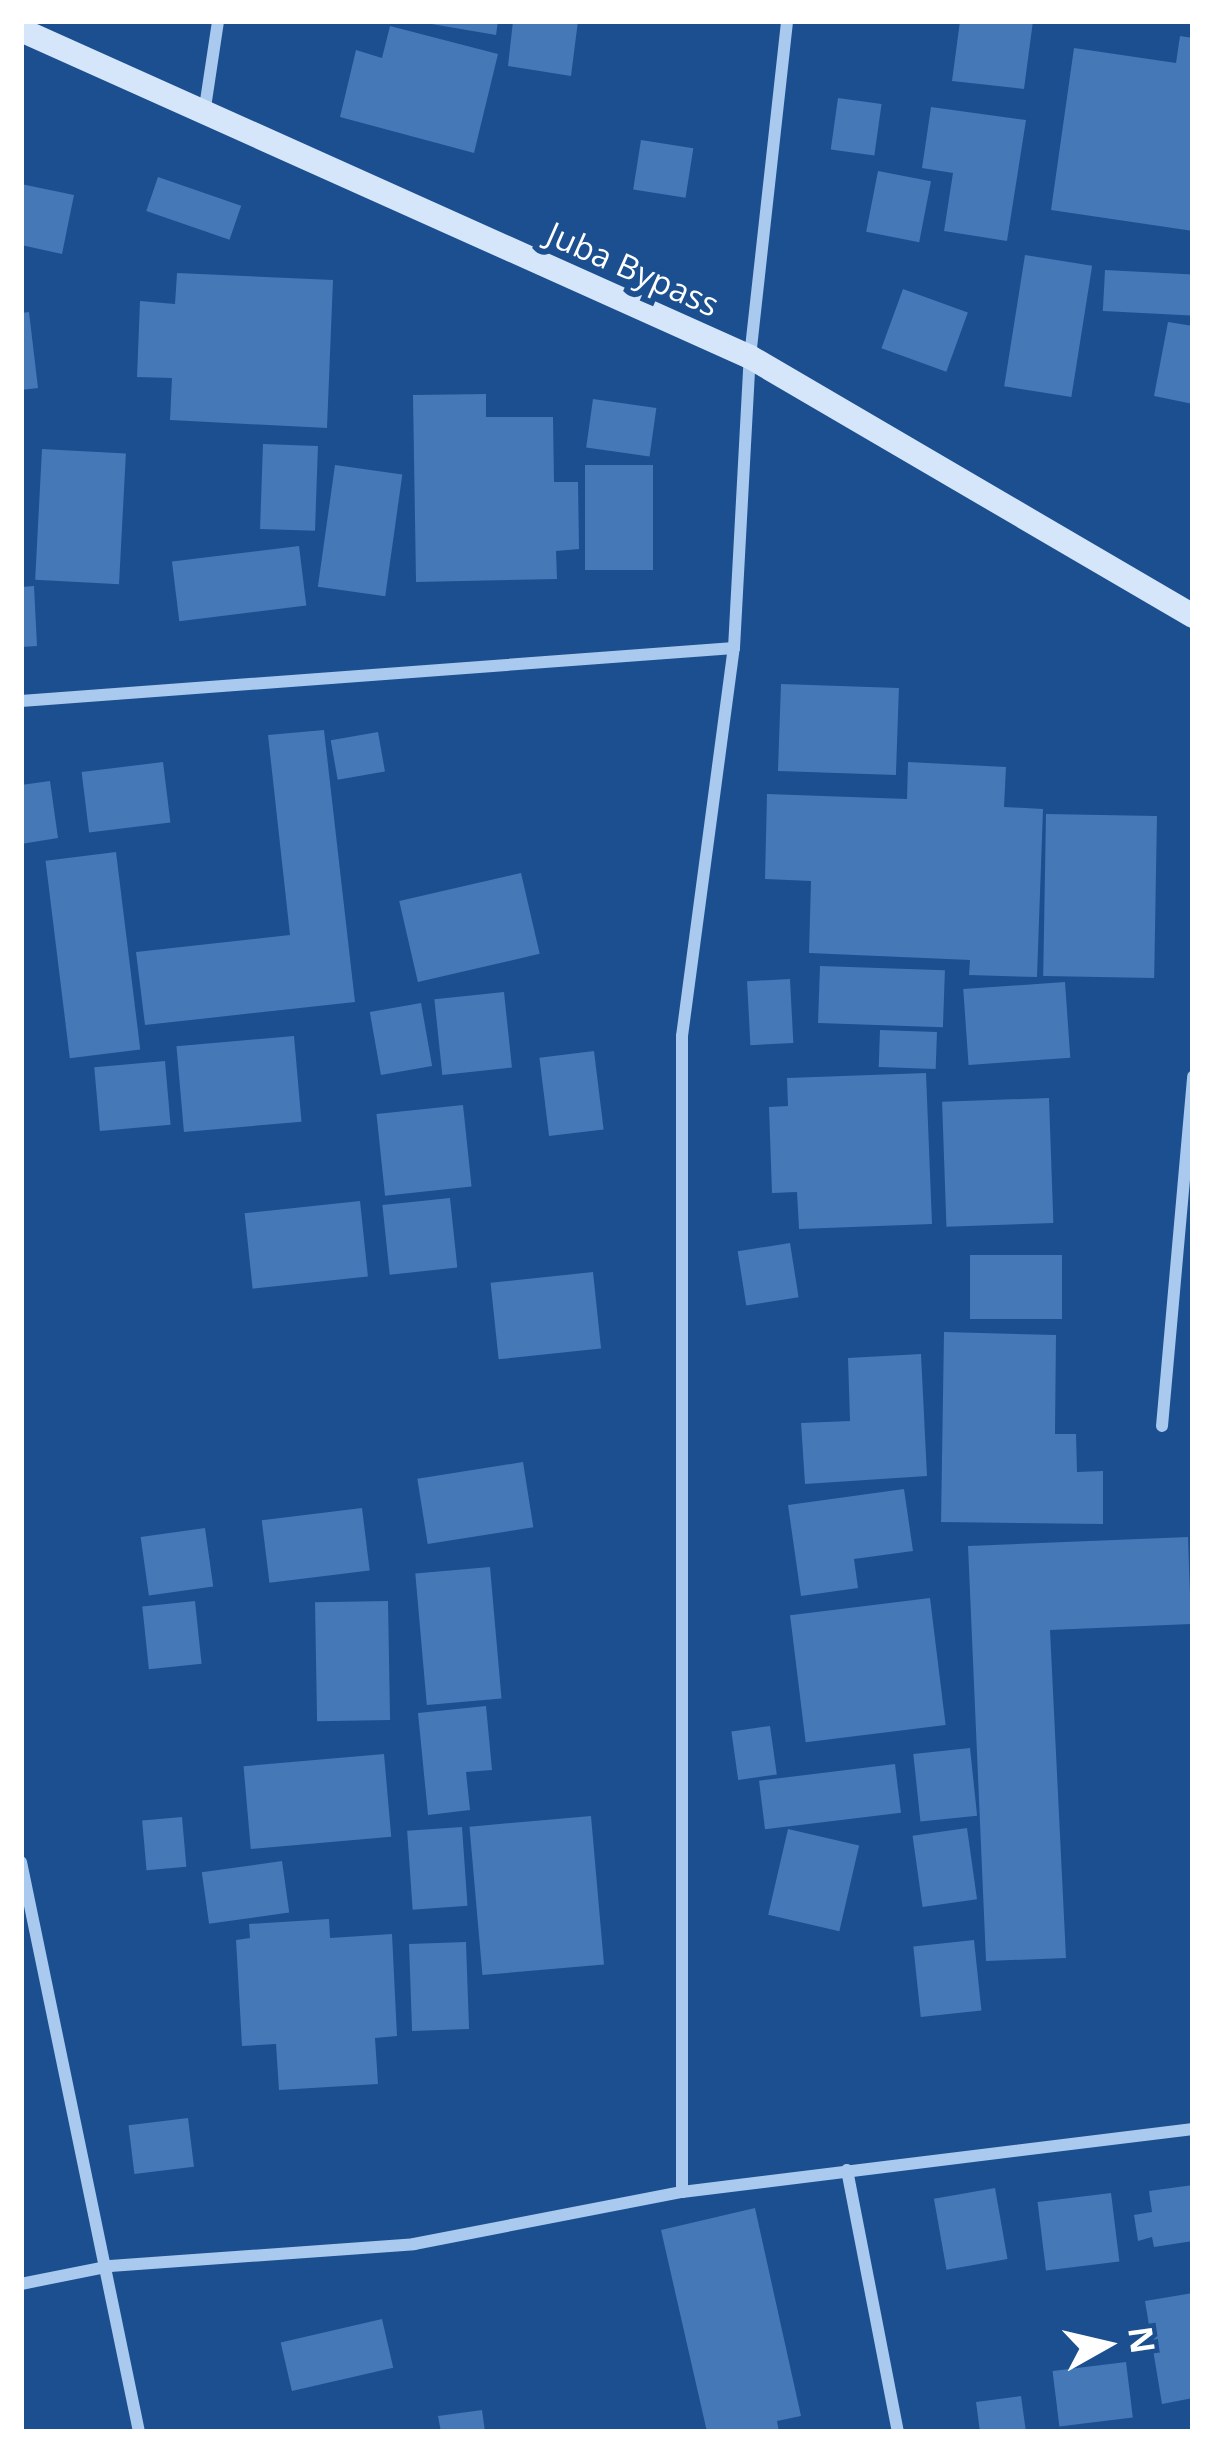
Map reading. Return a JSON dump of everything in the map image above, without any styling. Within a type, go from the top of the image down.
[{"type":"main road","name":"Juba Bypass","points":[[21,30],[750,357],[1193,616]]},
{"type":"street","points":[[204,115],[218,21]]},
{"type":"street","points":[[682,2192],[682,1036],[734,648],[750,357],[787,21]]},
{"type":"street","points":[[21,701],[734,648]]},
{"type":"street","points":[[1162,1426],[1193,1076]]},
{"type":"street","points":[[21,1862],[110,2266],[140,2432]]},
{"type":"street","points":[[21,2284],[110,2266],[414,2243],[682,2192],[1193,2129]]},
{"type":"street","points":[[847,2170],[898,2432]]},
{"type":"building","points":[[414,21],[498,21],[496,35]]},
{"type":"building","points":[[513,21],[578,21],[571,76],[508,66]]},
{"type":"building","points":[[960,21],[1033,21],[1024,89],[952,81]]},
{"type":"building","points":[[390,26],[498,54],[474,153],[340,117],[356,50],[382,58]]},
{"type":"building","points":[[1180,36],[1193,38],[1193,231],[1051,210],[1074,48],[1176,63]]},
{"type":"building","points":[[838,98],[882,104],[874,156],[831,149]]},
{"type":"building","points":[[931,107],[1026,120],[1007,241],[944,231],[953,173],[922,168]]},
{"type":"building","points":[[641,140],[693,148],[686,198],[633,189]]},
{"type":"building","points":[[878,171],[931,181],[919,242],[866,232]]},
{"type":"building","points":[[158,177],[241,206],[229,240],[146,211]]},
{"type":"building","points":[[21,184],[74,195],[62,254],[21,245]]},
{"type":"building","points":[[1025,255],[1092,266],[1071,397],[1004,386]]},
{"type":"building","points":[[1105,270],[1193,275],[1191,316],[1103,311]]},
{"type":"building","points":[[177,273],[333,280],[327,428],[170,420],[172,378],[137,377],[140,301],[175,304]]},
{"type":"building","points":[[903,289],[968,313],[946,372],[881,348]]},
{"type":"building","points":[[29,312],[38,388],[21,390],[21,313]]},
{"type":"building","points":[[1168,322],[1193,326],[1193,404],[1154,396]]},
{"type":"building","points":[[486,394],[486,417],[553,417],[554,482],[578,482],[579,549],[556,551],[557,579],[416,582],[413,395]]},
{"type":"building","points":[[593,399],[656,408],[650,456],[586,448]]},
{"type":"building","points":[[263,444],[318,446],[315,531],[260,529]]},
{"type":"building","points":[[42,449],[126,453],[119,584],[35,580]]},
{"type":"building","points":[[335,465],[402,474],[385,596],[318,587]]},
{"type":"building","points":[[585,465],[653,465],[653,570],[585,570]]},
{"type":"building","points":[[299,546],[306,606],[179,621],[172,562]]},
{"type":"building","points":[[34,586],[37,646],[21,647],[21,587]]},
{"type":"building","points":[[781,684],[899,688],[896,775],[778,771]]},
{"type":"building","points":[[324,730],[355,1002],[145,1025],[136,952],[290,935],[268,735]]},
{"type":"building","points":[[378,732],[385,771],[338,780],[331,740]]},
{"type":"building","points":[[163,762],[170,823],[89,833],[82,772]]},
{"type":"building","points":[[908,762],[1006,767],[1004,807],[1043,809],[1037,977],[969,975],[970,960],[809,953],[811,881],[765,879],[767,794],[907,799]]},
{"type":"building","points":[[50,781],[58,838],[21,844],[21,785]]},
{"type":"building","points":[[1046,814],[1157,816],[1154,978],[1043,976]]},
{"type":"building","points":[[116,852],[140,1050],[70,1058],[46,861]]},
{"type":"building","points":[[521,873],[540,954],[418,982],[399,901]]},
{"type":"building","points":[[820,966],[945,970],[943,1027],[818,1023]]},
{"type":"building","points":[[790,979],[793,1043],[750,1045],[747,981]]},
{"type":"building","points":[[1065,982],[1070,1058],[969,1065],[963,989]]},
{"type":"building","points":[[504,992],[512,1068],[442,1075],[434,999]]},
{"type":"building","points":[[421,1003],[432,1066],[381,1075],[370,1012]]},
{"type":"building","points":[[880,1030],[937,1032],[936,1069],[879,1067]]},
{"type":"building","points":[[294,1036],[301,1122],[184,1132],[176,1046]]},
{"type":"building","points":[[594,1051],[604,1129],[549,1136],[539,1058]]},
{"type":"building","points":[[165,1061],[171,1125],[100,1131],[94,1067]]},
{"type":"building","points":[[926,1073],[932,1224],[799,1229],[797,1192],[772,1193],[769,1107],[788,1106],[787,1078]]},
{"type":"building","points":[[1049,1098],[1053,1223],[946,1227],[942,1102]]},
{"type":"building","points":[[463,1105],[472,1187],[385,1196],[376,1114]]},
{"type":"building","points":[[450,1198],[457,1268],[390,1275],[382,1205]]},
{"type":"building","points":[[360,1201],[368,1277],[253,1289],[245,1213]]},
{"type":"building","points":[[790,1243],[799,1297],[746,1306],[738,1251]]},
{"type":"building","points":[[970,1255],[1062,1255],[1062,1319],[970,1319]]},
{"type":"building","points":[[593,1272],[601,1349],[499,1359],[491,1283]]},
{"type":"building","points":[[944,1332],[1056,1335],[1055,1434],[1076,1434],[1077,1472],[1103,1471],[1103,1524],[941,1522]]},
{"type":"building","points":[[921,1354],[927,1476],[805,1484],[801,1423],[850,1421],[848,1358]]},
{"type":"building","points":[[523,1462],[533,1527],[428,1544],[417,1479]]},
{"type":"building","points":[[904,1489],[913,1551],[854,1559],[858,1588],[801,1596],[788,1505]]},
{"type":"building","points":[[362,1508],[370,1571],[269,1583],[262,1520]]},
{"type":"building","points":[[205,1528],[213,1586],[149,1595],[141,1537]]},
{"type":"building","points":[[1188,1537],[1191,1624],[1050,1630],[1066,1958],[986,1961],[968,1546]]},
{"type":"building","points":[[490,1567],[502,1698],[427,1705],[415,1574]]},
{"type":"building","points":[[930,1598],[946,1725],[806,1742],[790,1615]]},
{"type":"building","points":[[195,1601],[202,1664],[149,1669],[142,1607]]},
{"type":"building","points":[[388,1601],[390,1720],[317,1721],[315,1602]]},
{"type":"building","points":[[486,1706],[492,1770],[466,1772],[470,1810],[428,1815],[418,1713]]},
{"type":"building","points":[[770,1726],[777,1775],[738,1780],[731,1731]]},
{"type":"building","points":[[970,1748],[977,1816],[920,1822],[913,1754]]},
{"type":"building","points":[[384,1754],[391,1837],[251,1849],[244,1766]]},
{"type":"building","points":[[895,1764],[901,1813],[765,1829],[759,1781]]},
{"type":"building","points":[[591,1816],[604,1964],[482,1975],[469,1827]]},
{"type":"building","points":[[182,1817],[186,1867],[147,1870],[142,1820]]},
{"type":"building","points":[[462,1827],[468,1906],[413,1910],[407,1831]]},
{"type":"building","points":[[967,1828],[977,1899],[923,1907],[913,1836]]},
{"type":"building","points":[[788,1829],[859,1845],[839,1931],[768,1915]]},
{"type":"building","points":[[282,1861],[289,1912],[209,1924],[202,1872]]},
{"type":"building","points":[[329,1919],[330,1938],[392,1934],[397,2036],[375,2038],[378,2084],[279,2090],[276,2044],[242,2046],[236,1940],[250,1938],[249,1924]]},
{"type":"building","points":[[974,1940],[981,2011],[921,2017],[913,1946]]},
{"type":"building","points":[[466,1942],[469,2029],[412,2031],[409,1944]]},
{"type":"building","points":[[188,2118],[194,2167],[134,2174],[128,2125]]},
{"type":"building","points":[[1193,2185],[1193,2241],[1154,2247],[1152,2237],[1138,2241],[1134,2215],[1152,2212],[1149,2191]]},
{"type":"building","points":[[995,2188],[1008,2259],[946,2270],[934,2199]]},
{"type":"building","points":[[1111,2193],[1119,2261],[1046,2271],[1038,2202]]},
{"type":"building","points":[[755,2208],[801,2416],[777,2421],[779,2432],[707,2432],[661,2230]]},
{"type":"building","points":[[1193,2293],[1193,2398],[1162,2404],[1145,2301]]},
{"type":"building","points":[[382,2319],[393,2368],[292,2391],[281,2342]]},
{"type":"building","points":[[1126,2362],[1133,2418],[1059,2427],[1053,2371]]},
{"type":"building","points":[[1021,2396],[1026,2432],[980,2432],[976,2402]]},
{"type":"building","points":[[482,2410],[485,2432],[441,2432],[438,2416]]}]
